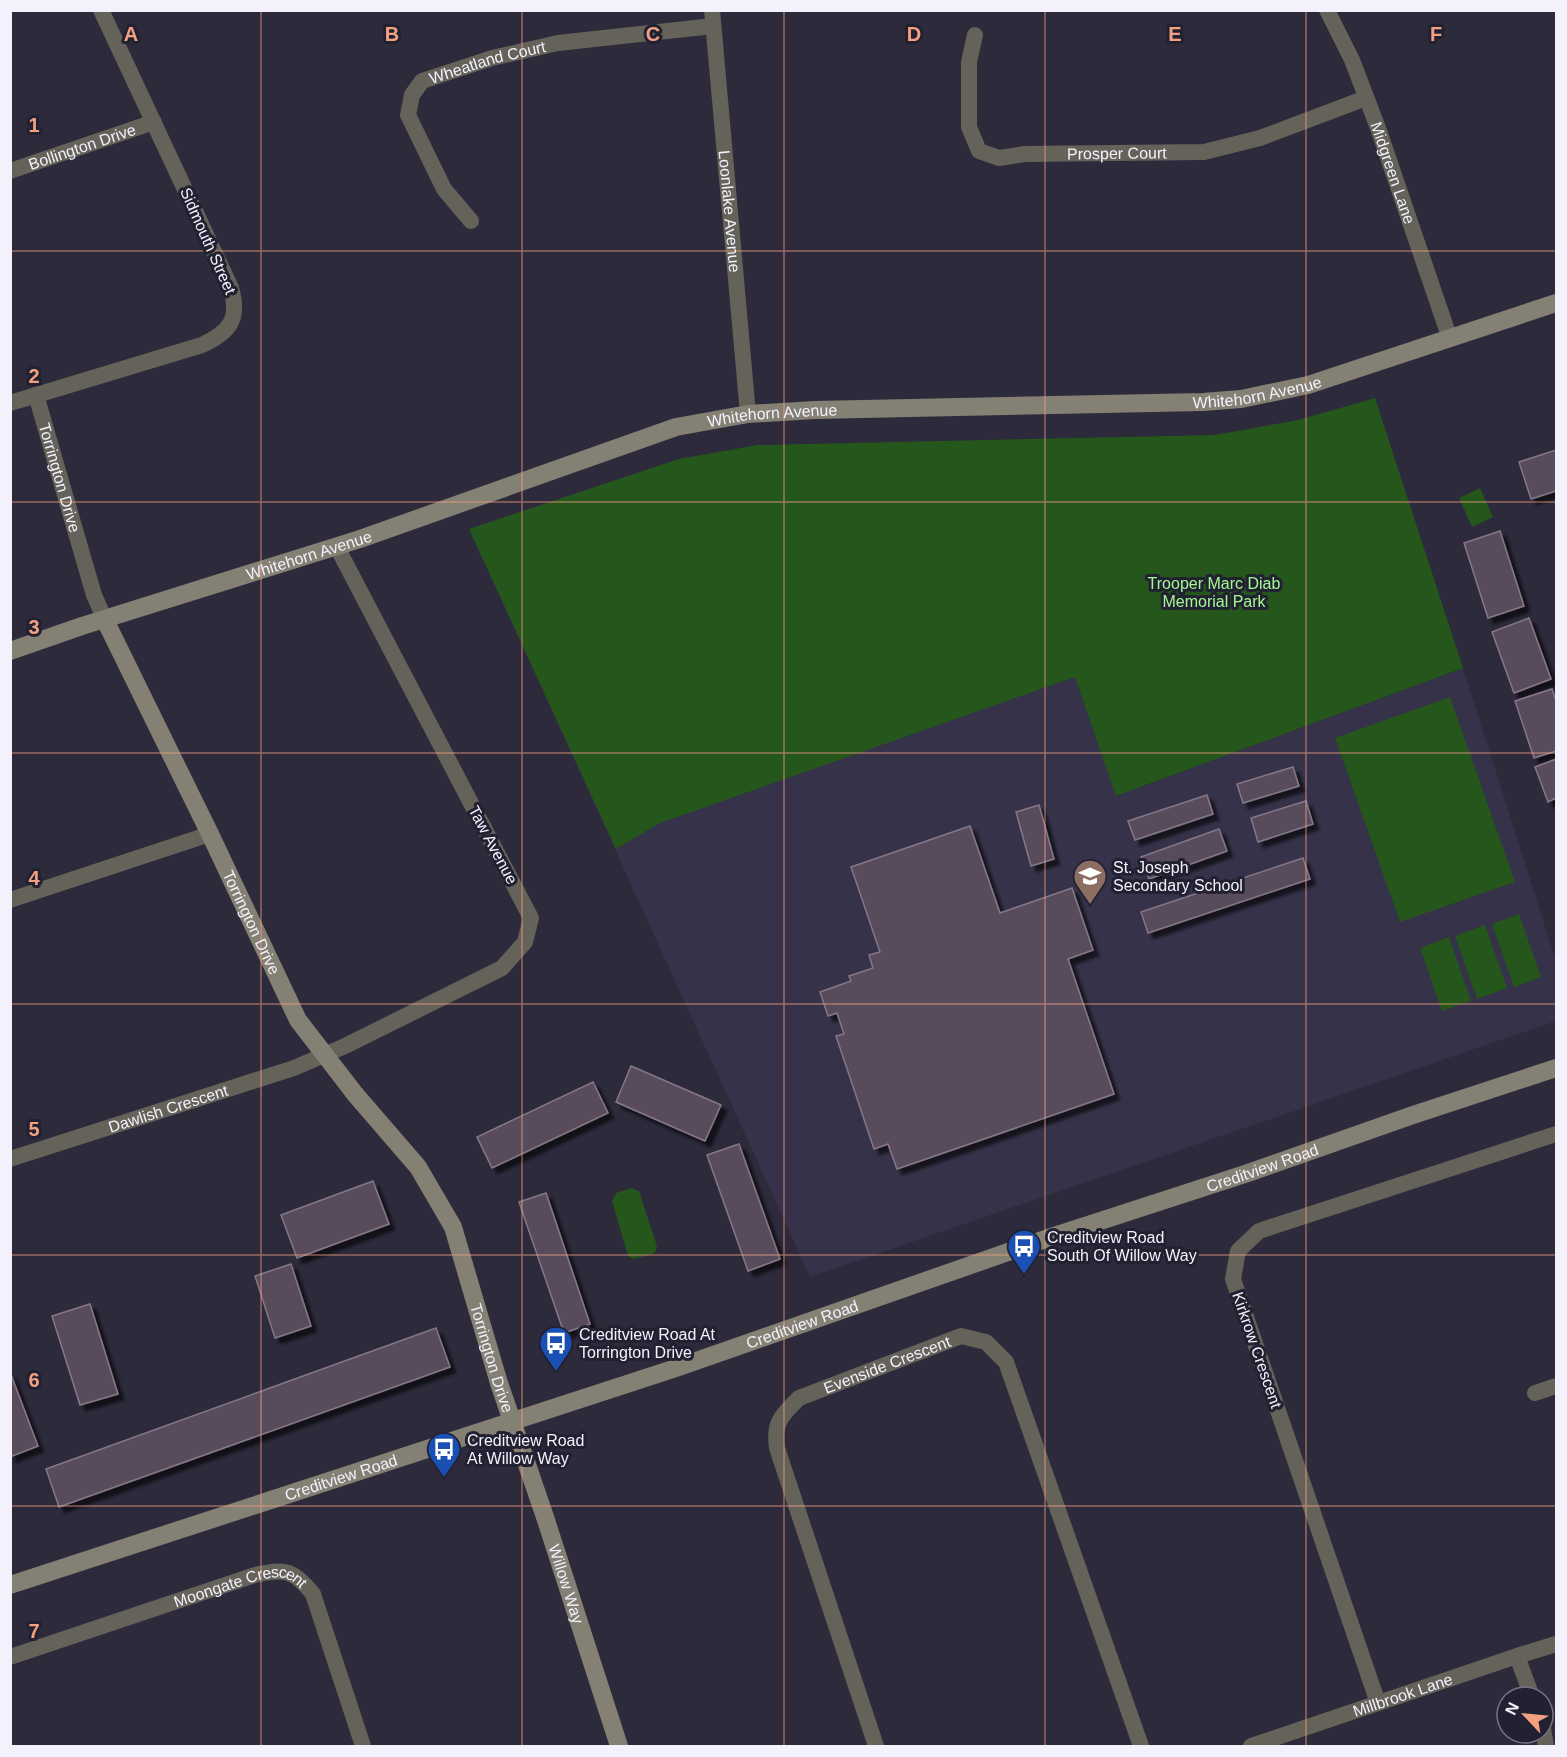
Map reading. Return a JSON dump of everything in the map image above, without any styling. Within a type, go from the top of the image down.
[{"type":"street","name":"Sidmouth Street","points":[[10,403],[202,345],[220,337],[232,321],[236,303],[231,288],[101,10]]},
{"type":"street","name":"Midgreen Lane","points":[[1327,10],[1352,60],[1450,339]]},
{"type":"street","name":"Wheatland Court","points":[[471,220],[444,189],[408,115],[412,95],[422,81],[492,58],[558,43],[712,18]]},
{"type":"street","name":"Loonlake Avenue","points":[[712,18],[748,414]]},
{"type":"street","name":"Prosper Court","points":[[975,35],[969,62],[969,127],[979,151],[999,158],[1025,154],[1204,152],[1260,138],[1366,98]]},
{"type":"street","name":"Bollington Drive","points":[[10,171],[154,122]]},
{"type":"street","name":"Whitehorn Avenue","points":[[10,651],[337,547],[676,427],[748,414],[827,410],[1203,402],[1241,399],[1308,385],[1557,303]]},
{"type":"street","name":"Torrington Drive","points":[[36,394],[94,596],[105,620],[298,1020],[355,1094],[418,1167],[453,1227],[499,1383],[513,1422]]},
{"type":"street","name":"Taw Avenue","points":[[326,1054],[502,968],[525,942],[531,918],[337,547]]},
{"type":"street","points":[[10,900],[210,834]]},
{"type":"street","name":"Dawlish Crescent","points":[[10,1159],[294,1068],[326,1054]]},
{"type":"street","name":"Creditview Road","points":[[10,1586],[676,1368],[1051,1237],[1237,1177],[1413,1115],[1557,1068]]},
{"type":"street","name":"Kirkrow Crescent","points":[[1378,1703],[1233,1279],[1238,1251],[1259,1231],[1557,1134]]},
{"type":"street","name":"Evenside Crescent","points":[[876,1746],[777,1448],[775,1434],[780,1416],[799,1398],[961,1336],[986,1342],[1006,1362],[1141,1746]]},
{"type":"street","points":[[1535,1393],[1557,1386]]},
{"type":"street","name":"Willow Way","points":[[513,1422],[619,1746]]},
{"type":"street","name":"Moongate Crescent","points":[[10,1657],[255,1575],[276,1570],[291,1573],[302,1580],[314,1594],[363,1746]]},
{"type":"street","name":"Millbrook Lane","points":[[1251,1746],[1557,1644]]},
{"type":"street","points":[[1517,1656],[1528,1685]]},
{"type":"shaded area","name":"St. Joseph Secondary School","points":[[1019,441],[1116,796],[1463,668],[1556,961],[1556,1021],[810,1277],[469,529],[679,459],[758,445]]},
{"type":"green space","name":"Trooper Marc Diab Memorial Park","points":[[1375,398],[1463,668],[1116,796],[1075,677],[660,823],[616,849],[469,529],[679,459],[758,445],[1215,435],[1298,420]]},
{"type":"green space","points":[[1480,488],[1493,517],[1472,527],[1459,498]]},
{"type":"green space","points":[[1450,697],[1515,882],[1400,922],[1335,738]]},
{"type":"green space","points":[[1519,914],[1541,977],[1514,987],[1492,924]]},
{"type":"green space","points":[[1485,925],[1507,988],[1477,999],[1455,936]]},
{"type":"green space","points":[[1449,937],[1471,1001],[1442,1011],[1420,948]]},
{"type":"green space","points":[[631,1188],[639,1191],[657,1246],[655,1253],[634,1259],[628,1256],[612,1201],[616,1193]]},
{"type":"building","points":[[1556,450],[1556,491],[1531,499],[1519,462]]},
{"type":"building","points":[[1500,531],[1524,606],[1488,618],[1464,543]]},
{"type":"building","points":[[1529,618],[1551,679],[1514,693],[1492,632]]},
{"type":"building","points":[[1552,689],[1556,701],[1556,751],[1534,758],[1515,701]]},
{"type":"building","points":[[1556,759],[1556,798],[1548,802],[1535,767]]},
{"type":"building","points":[[1293,767],[1299,786],[1243,803],[1237,784]]},
{"type":"building","points":[[1207,795],[1213,814],[1135,840],[1128,821]]},
{"type":"building","points":[[1306,801],[1313,824],[1258,842],[1251,818]]},
{"type":"building","points":[[1039,805],[1054,859],[1031,866],[1016,812]]},
{"type":"building","points":[[970,826],[1000,913],[1072,888],[1093,950],[1068,959],[1114,1094],[897,1169],[888,1144],[874,1149],[836,1036],[844,1034],[837,1013],[828,1016],[820,992],[851,981],[849,976],[873,968],[869,955],[880,952],[851,867]]},
{"type":"building","points":[[1219,829],[1227,851],[1149,879],[1141,857]]},
{"type":"building","points":[[1303,858],[1310,879],[1148,933],[1141,912]]},
{"type":"building","points":[[631,1066],[721,1105],[705,1141],[616,1102]]},
{"type":"building","points":[[593,1082],[608,1113],[492,1168],[477,1137]]},
{"type":"building","points":[[739,1144],[780,1259],[748,1271],[707,1155]]},
{"type":"building","points":[[373,1181],[389,1224],[297,1258],[281,1215]]},
{"type":"building","points":[[546,1193],[590,1324],[564,1333],[519,1202]]},
{"type":"building","points":[[291,1264],[311,1326],[275,1338],[255,1276]]},
{"type":"building","points":[[90,1304],[118,1394],[80,1405],[52,1316]]},
{"type":"building","points":[[436,1328],[450,1367],[59,1507],[46,1469]]},
{"type":"building","points":[[10,1372],[38,1446],[10,1457]]},
{"type":"place","name":"St. Joseph Secondary School","points":[[1090,905]]},
{"type":"place","name":"Creditview Road South Of Willow Way","points":[[1024,1275]]},
{"type":"place","name":"Creditview Road At Torrington Drive","points":[[556,1372]]},
{"type":"place","name":"Creditview Road At Willow Way","points":[[444,1478]]}]
